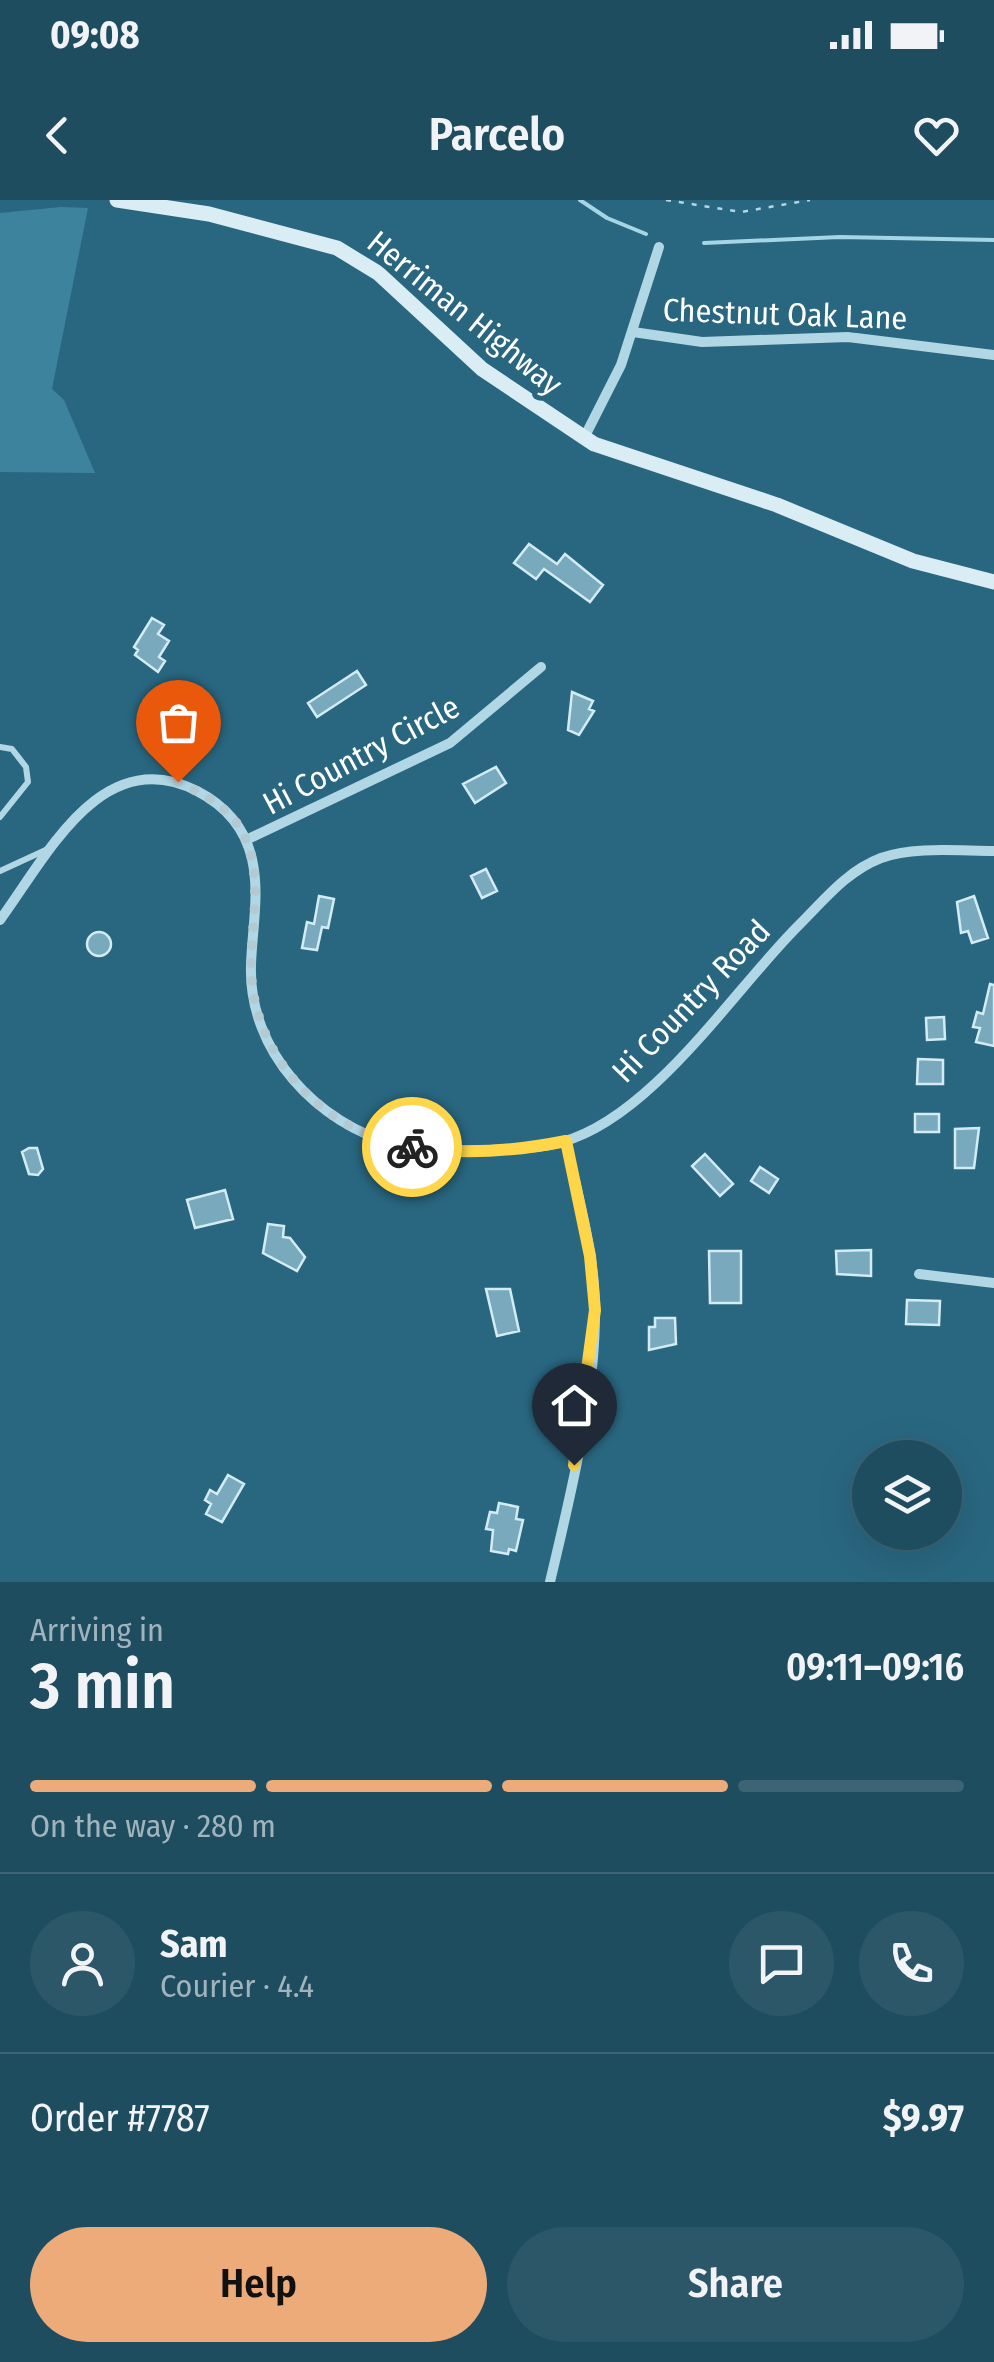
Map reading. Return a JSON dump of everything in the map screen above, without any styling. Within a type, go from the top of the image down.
[{"type":"main road","name":"Herriman Highway","points":[[116,200],[256,225],[320,242],[354,256],[390,282],[482,369],[584,438],[636,461],[777,505],[913,561],[994,582]]},
{"type":"street","points":[[584,438],[633,332],[659,247]]},
{"type":"street","name":"Chestnut Oak Lane","points":[[633,332],[702,342],[848,337],[994,355]]},
{"type":"street","name":"Hi Country Circle","points":[[246,840],[450,742],[541,667]]},
{"type":"street","points":[[0,920],[52,848],[106,789],[151,778],[178,782],[225,809],[246,840]]},
{"type":"street","name":"Hi Country Road","points":[[246,840],[254,873],[251,964],[258,1016],[278,1059],[303,1090],[342,1122],[400,1145],[461,1151],[528,1148],[566,1141],[645,1092],[713,1023],[775,948],[852,872],[901,854],[994,851]]},
{"type":"street","points":[[550,1582],[580,1430],[595,1310],[590,1256],[566,1141]]},
{"type":"street","points":[[919,1274],[994,1283]]},
{"type":"lane","points":[[0,747],[12,749],[26,767],[28,782],[0,817]]},
{"type":"lane","points":[[0,871],[52,848]]},
{"type":"path","points":[[666,200],[741,212],[810,200]]},
{"type":"shaded area","points":[[88,208],[52,389],[64,400],[95,473],[0,472],[0,213]]},
{"type":"building","points":[[529,544],[557,564],[565,554],[603,585],[590,602],[544,569],[536,579],[514,563]]},
{"type":"building","points":[[152,618],[164,625],[158,634],[169,641],[159,657],[165,661],[158,672],[135,655],[138,650],[134,647]]},
{"type":"building","points":[[357,671],[366,685],[317,717],[308,703]]},
{"type":"building","points":[[572,692],[593,701],[589,709],[594,711],[579,735],[568,730]]},
{"type":"building","points":[[496,767],[506,783],[475,803],[463,784]]},
{"type":"building","points":[[486,869],[497,891],[482,898],[471,876]]},
{"type":"building","points":[[319,896],[334,899],[328,928],[322,927],[317,950],[302,948],[307,922],[314,924]]},
{"type":"building","points":[[974,896],[988,938],[972,943],[968,931],[961,933],[957,902]]},
{"type":"building","points":[[99,932],[108,935],[108,953],[99,956],[90,953],[87,944],[90,935]]},
{"type":"building","points":[[990,984],[994,985],[994,1046],[976,1042],[980,1028],[973,1027],[977,1012],[983,1014]]},
{"type":"building","points":[[944,1017],[945,1039],[927,1040],[926,1018]]},
{"type":"building","points":[[918,1059],[943,1060],[943,1084],[917,1084]]},
{"type":"building","points":[[915,1114],[939,1114],[939,1132],[915,1132]]},
{"type":"building","points":[[979,1128],[974,1168],[955,1168],[955,1129]]},
{"type":"building","points":[[37,1148],[43,1169],[38,1175],[29,1174],[22,1152]]},
{"type":"building","points":[[705,1154],[733,1184],[720,1196],[692,1166]]},
{"type":"building","points":[[760,1167],[778,1179],[769,1193],[751,1181]]},
{"type":"building","points":[[225,1190],[233,1219],[195,1228],[187,1200]]},
{"type":"building","points":[[268,1224],[284,1226],[283,1237],[290,1238],[305,1257],[297,1271],[263,1253]]},
{"type":"building","points":[[871,1250],[871,1276],[837,1274],[836,1251]]},
{"type":"building","points":[[709,1251],[741,1251],[741,1303],[710,1303]]},
{"type":"building","points":[[486,1289],[510,1289],[519,1331],[497,1336]]},
{"type":"building","points":[[907,1300],[940,1301],[939,1325],[906,1324]]},
{"type":"building","points":[[655,1318],[675,1318],[676,1344],[649,1350],[649,1327],[655,1327]]},
{"type":"building","points":[[228,1475],[244,1484],[222,1522],[206,1514],[211,1504],[205,1500],[210,1490],[217,1494]]},
{"type":"building","points":[[499,1503],[518,1507],[516,1519],[523,1520],[516,1551],[509,1549],[508,1554],[491,1551],[493,1530],[486,1529],[490,1512],[497,1513]]},
{"type":"waterway","points":[[580,200],[607,218],[646,234]]},
{"type":"waterway","points":[[704,243],[840,237],[994,240]]},
{"type":"way so far","points":[[178,782],[225,809],[246,840],[253,862],[256,930],[252,988],[266,1038],[278,1059],[303,1090],[342,1122],[365,1134],[412,1147]]},
{"type":"route","points":[[412,1147],[461,1151],[528,1148],[566,1141],[590,1256],[595,1310],[574,1465]]}]
